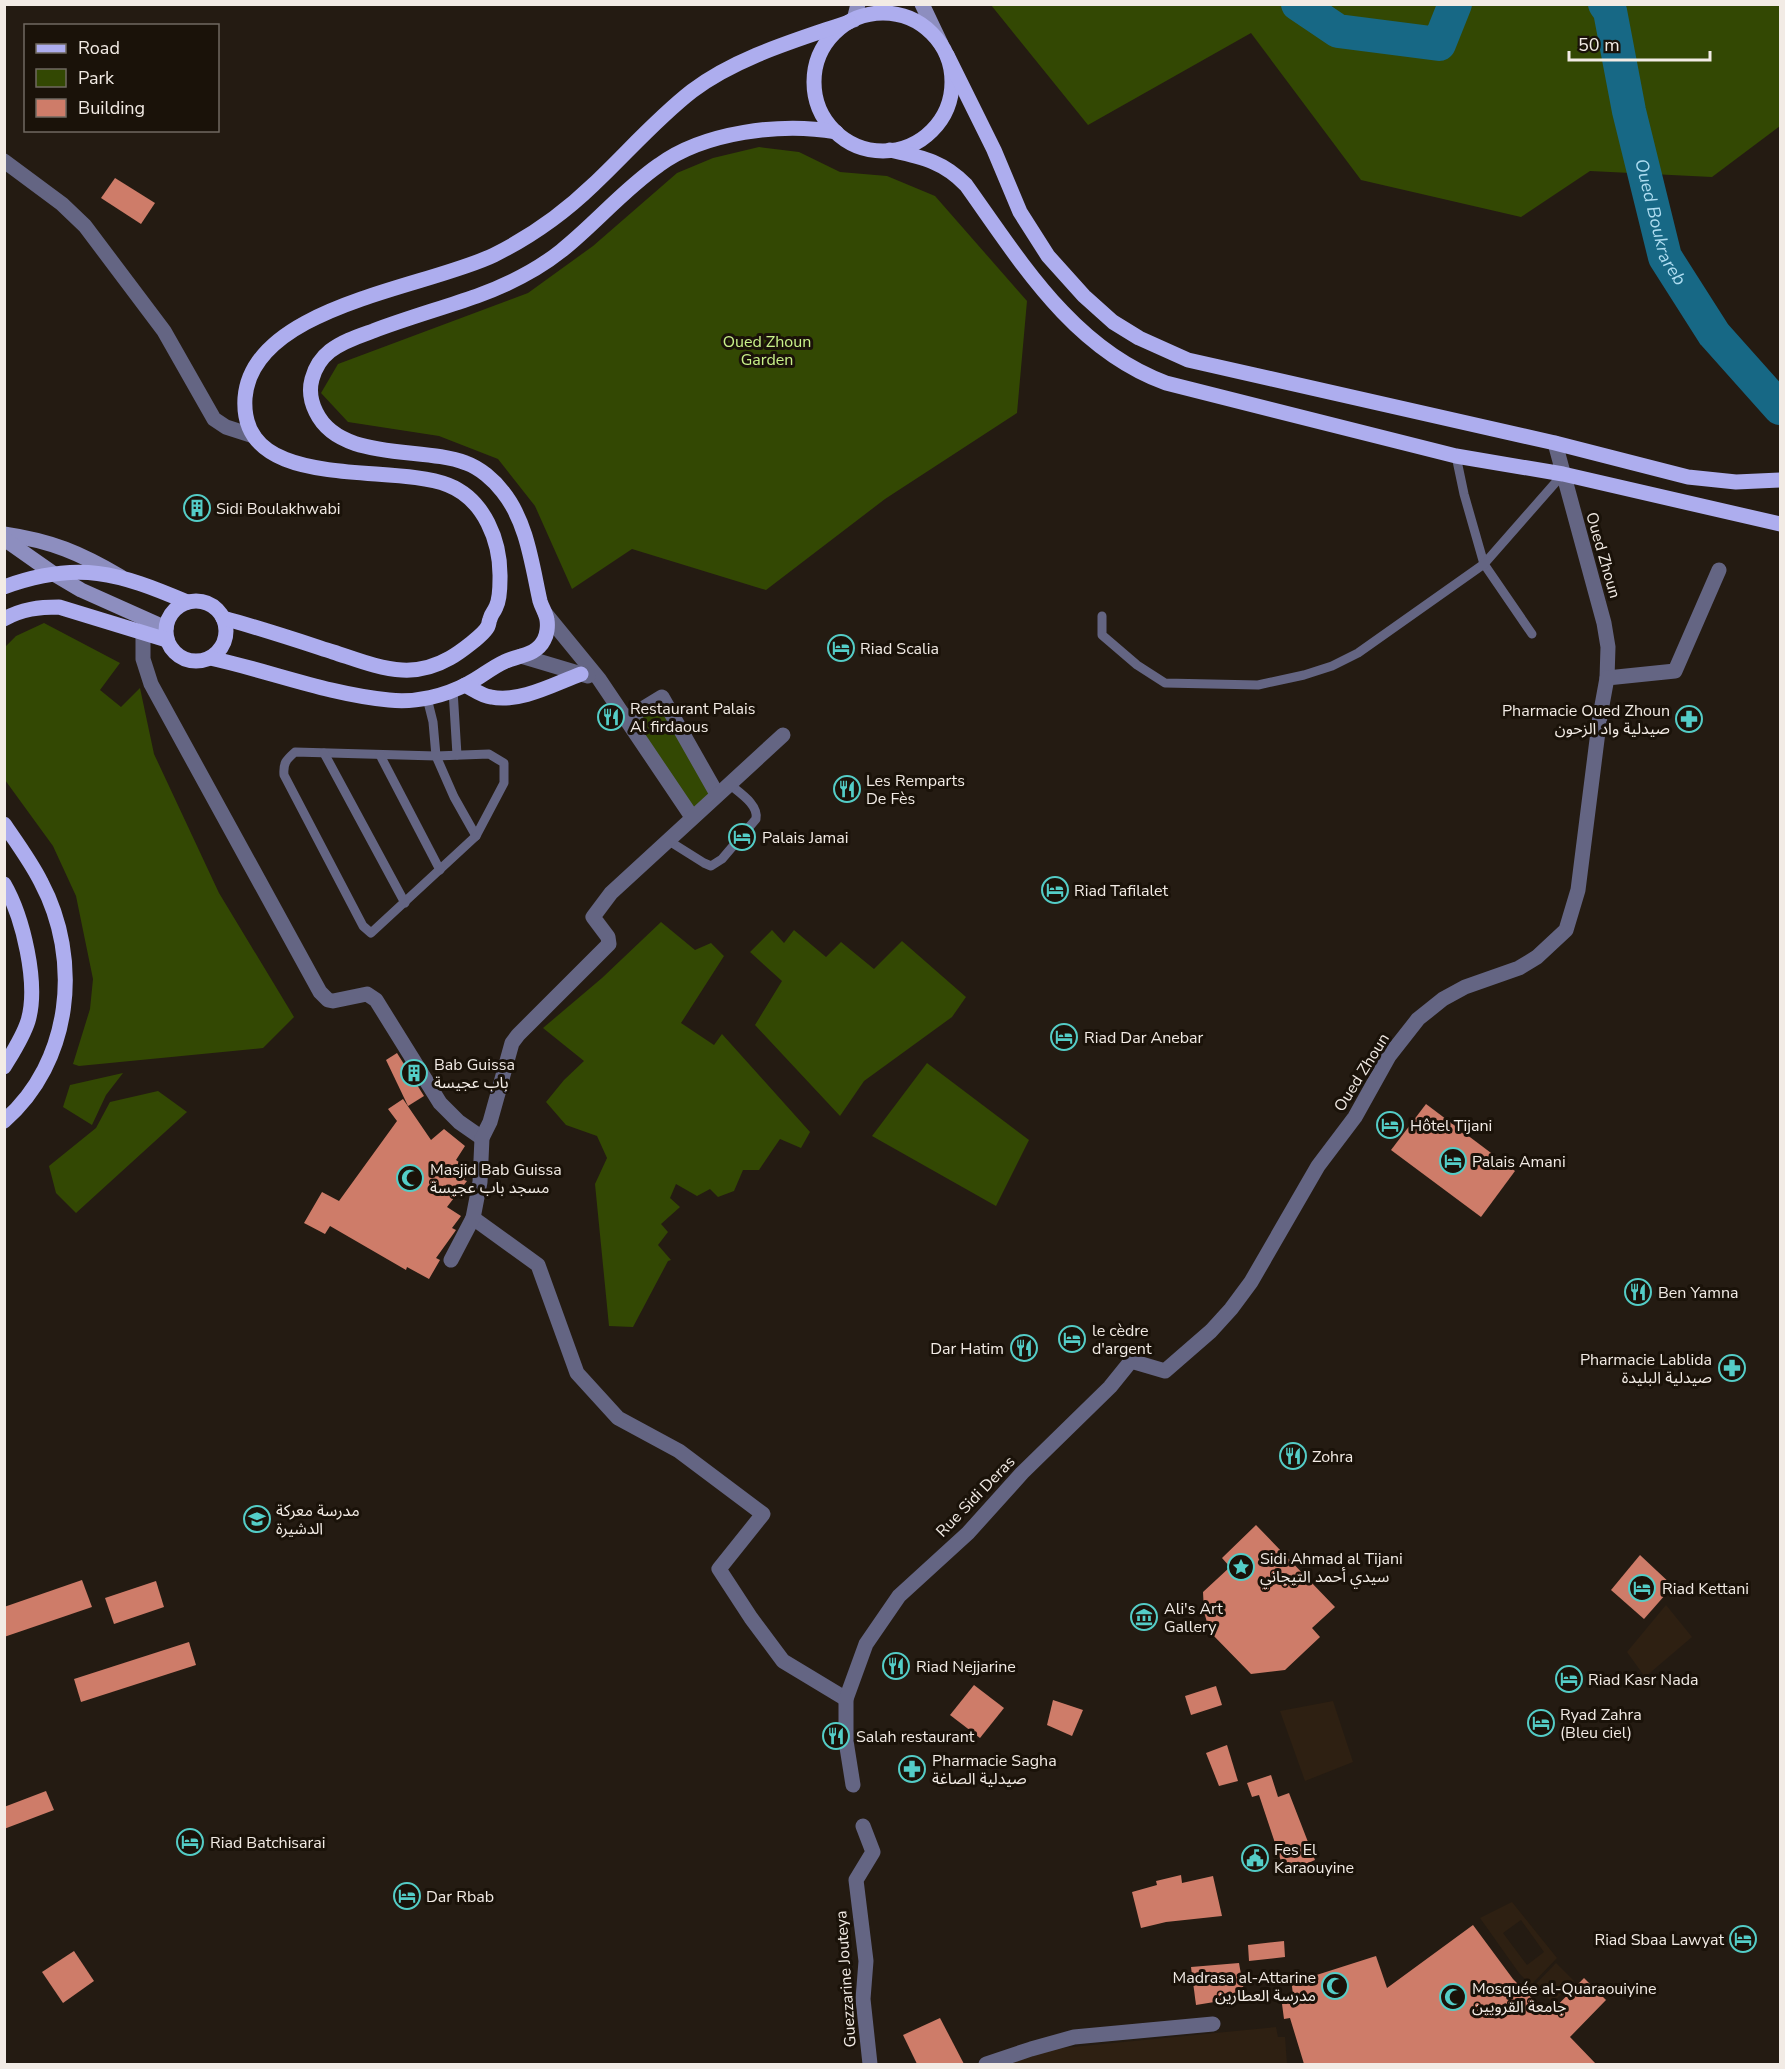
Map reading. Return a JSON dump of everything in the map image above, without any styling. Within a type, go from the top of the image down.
[{"type":"main road","points":[[922,4],[994,150],[1020,212],[1037,240],[1058,268],[1084,296],[1113,322],[1139,338],[1198,363],[1555,443],[1649,468],[1703,480],[1773,481]]},
{"type":"main road","points":[[223,618],[366,662],[406,670],[431,667],[449,659],[462,651],[488,628],[490,617],[498,604],[500,567],[492,532],[478,506],[460,491],[446,484],[324,468],[288,461],[270,453],[260,445],[249,426],[246,406],[250,376],[262,356],[282,336],[310,319],[334,309],[451,272],[507,248],[541,228],[569,207],[671,109],[708,80],[854,15],[879,13],[905,16],[923,25],[944,49],[952,74],[948,105],[935,128],[920,140],[909,146],[890,150],[861,147],[836,132],[821,112],[814,78],[817,61],[825,45],[854,15]]},
{"type":"main road","points":[[210,658],[240,664],[312,686],[391,700],[427,698],[459,688],[518,656],[535,651],[545,639],[548,623],[521,526],[507,496],[498,485],[468,464],[362,445],[332,434],[317,415],[310,393],[311,383],[320,362],[328,353],[352,339],[481,294],[536,268],[576,238],[655,167],[680,152],[710,141],[766,131],[807,128],[836,132]]},
{"type":"main road","points":[[890,150],[924,158],[943,166],[956,175],[966,185],[1024,268],[1063,313],[1092,341],[1139,373],[1166,383],[1456,456],[1563,474],[1780,524]]},
{"type":"main road","points":[[4,534],[33,538],[61,546],[121,577],[187,602],[205,603],[216,608],[223,618],[226,629],[225,640],[210,658],[187,660],[173,651],[166,634],[171,614],[187,602]]},
{"type":"main road","points":[[4,539],[81,590],[166,634]]},
{"type":"main road","points":[[4,587],[54,574],[97,573],[121,577]]},
{"type":"main road","points":[[4,619],[27,609],[59,607],[142,633],[166,634]]},
{"type":"main road","points":[[459,688],[488,697],[504,699],[581,674]]},
{"type":"main road","points":[[4,824],[42,882],[52,908],[62,948],[67,985],[58,1036],[47,1064],[26,1099],[4,1121]]},
{"type":"main road","points":[[4,884],[16,907],[25,938],[31,1007],[28,1021],[4,1067]]},
{"type":"street","points":[[4,161],[62,204],[85,226],[164,331],[214,419],[226,427],[254,436]]},
{"type":"street","name":"Oued Zhoun","points":[[1165,1371],[1211,1331],[1251,1282],[1318,1166],[1355,1117],[1389,1056],[1418,1019],[1443,999],[1465,987],[1528,963],[1566,930],[1580,879],[1600,716],[1607,678],[1608,647],[1604,622],[1555,443]]},
{"type":"street","points":[[1607,678],[1675,671],[1719,570]]},
{"type":"street","points":[[543,611],[599,679],[692,817]]},
{"type":"street","points":[[142,633],[143,659],[151,684],[320,992],[328,1000],[333,1001],[367,994],[376,1000],[440,1103],[459,1122],[482,1138]]},
{"type":"street","points":[[518,656],[599,679]]},
{"type":"street","points":[[626,719],[662,697],[723,789]]},
{"type":"street","points":[[451,1260],[473,1218],[480,1182],[482,1138],[490,1122],[512,1043],[609,944],[608,937],[594,920],[594,913],[611,893],[783,735]]},
{"type":"street","points":[[473,1218],[538,1265],[577,1373],[618,1418],[679,1450],[763,1514],[719,1569],[783,1661],[846,1699],[846,1740],[852,1785]]},
{"type":"street","name":"Rue Sidi Deras","points":[[846,1699],[866,1644],[899,1596],[968,1533],[1022,1473],[1110,1387],[1131,1361],[1165,1371]]},
{"type":"street","name":"Guezzarine Jouteya","points":[[863,1826],[873,1852],[856,1880],[866,1961],[862,1999],[870,2064]]},
{"type":"street","points":[[986,2064],[1074,2037],[1213,2024]]},
{"type":"lane","points":[[1456,456],[1484,564],[1532,634]]},
{"type":"lane","points":[[1102,616],[1102,635],[1137,665],[1165,683],[1258,685],[1313,672],[1332,666],[1358,653],[1484,564],[1563,474]]},
{"type":"lane","points":[[457,755],[459,688]]},
{"type":"lane","points":[[427,698],[433,722],[436,756],[454,797],[476,836]]},
{"type":"lane","points":[[295,752],[436,756],[489,754],[504,763],[504,783],[476,836],[371,933],[363,926],[284,775],[283,766],[295,752]]},
{"type":"lane","points":[[324,753],[405,903]]},
{"type":"lane","points":[[380,755],[440,870]]},
{"type":"lane","points":[[669,841],[704,863],[711,866],[717,864],[757,815],[754,807],[723,789]]},
{"type":"shaded area","points":[[1666,1605],[1692,1637],[1645,1677],[1627,1652]]},
{"type":"shaded area","points":[[1333,1701],[1353,1762],[1305,1781],[1280,1711]]},
{"type":"shaded area","points":[[1512,1902],[1557,1958],[1531,1985],[1519,1973],[1480,1918]],"holes":[[[1521,1920],[1544,1952],[1527,1965],[1503,1933]]]},
{"type":"shaded area","points":[[1556,1963],[1574,1981],[1553,2003],[1535,1985]]},
{"type":"shaded area","points":[[1276,2027],[1278,2037],[1285,2037],[1287,2064],[1012,2064],[1011,2061],[1042,2050]]},
{"type":"green space","points":[[991,5],[1780,5],[1780,126],[1712,177],[1590,171],[1521,217],[1361,180],[1251,33],[1088,125]]},
{"type":"green space","name":"Oued Zhoun Garden","points":[[759,147],[799,152],[840,172],[887,176],[935,196],[1027,301],[1017,413],[885,499],[766,590],[632,549],[572,589],[535,506],[498,459],[439,436],[348,422],[321,393],[338,364],[528,293],[593,246],[677,173],[713,158]]},
{"type":"green space","points":[[44,623],[120,663],[100,690],[121,707],[140,688],[154,754],[219,893],[294,1017],[263,1048],[79,1066],[73,1064],[90,1009],[93,979],[76,896],[53,846],[5,780],[5,647],[16,636]]},
{"type":"green space","points":[[663,698],[722,800],[698,823],[630,719]]},
{"type":"green space","points":[[661,922],[695,950],[711,943],[724,956],[681,1023],[714,1045],[722,1034],[810,1132],[801,1148],[780,1139],[759,1170],[743,1170],[734,1191],[718,1197],[710,1189],[697,1196],[676,1184],[670,1198],[680,1207],[661,1224],[668,1232],[658,1245],[671,1260],[668,1261],[633,1327],[609,1326],[595,1184],[607,1158],[597,1136],[566,1125],[546,1102],[584,1061],[543,1028],[602,978]]},
{"type":"green space","points":[[772,930],[784,943],[794,930],[826,957],[841,942],[874,969],[902,941],[966,997],[952,1017],[864,1081],[840,1116],[755,1025],[782,981],[750,952]]},
{"type":"green space","points":[[927,1063],[1029,1140],[996,1206],[872,1136]]},
{"type":"green space","points":[[123,1073],[106,1095],[92,1125],[63,1107],[70,1085]]},
{"type":"green space","points":[[158,1091],[187,1112],[76,1213],[56,1193],[49,1166],[96,1128],[110,1102]]},
{"type":"building","points":[[115,178],[155,203],[141,224],[101,198]]},
{"type":"building","points":[[397,1053],[424,1096],[408,1106],[386,1060]]},
{"type":"building","points":[[403,1099],[431,1140],[444,1129],[465,1146],[456,1160],[470,1170],[464,1180],[467,1181],[447,1207],[461,1216],[452,1228],[456,1230],[436,1258],[440,1260],[429,1279],[407,1267],[406,1270],[330,1226],[325,1234],[304,1223],[322,1192],[339,1201],[397,1121],[388,1109]]},
{"type":"building","name":"Palais Amani","points":[[1426,1104],[1515,1171],[1481,1217],[1391,1150]]},
{"type":"building","points":[[1256,1525],[1335,1607],[1312,1628],[1320,1637],[1285,1670],[1251,1674],[1210,1632],[1204,1612],[1203,1592],[1230,1567],[1222,1558]]},
{"type":"building","name":"Riad Kettani","points":[[1640,1555],[1673,1586],[1644,1619],[1611,1590]]},
{"type":"building","points":[[82,1580],[92,1607],[4,1637],[4,1607]]},
{"type":"building","points":[[156,1581],[164,1607],[114,1624],[105,1598]]},
{"type":"building","points":[[189,1642],[196,1665],[81,1702],[74,1679]]},
{"type":"building","points":[[974,1685],[1004,1708],[980,1738],[950,1715]]},
{"type":"building","points":[[1216,1686],[1222,1705],[1191,1715],[1185,1696]]},
{"type":"building","points":[[1053,1700],[1083,1710],[1072,1736],[1047,1725]]},
{"type":"building","points":[[1227,1745],[1238,1781],[1219,1786],[1206,1753]]},
{"type":"building","points":[[1271,1775],[1278,1797],[1289,1793],[1315,1860],[1285,1873],[1259,1795],[1252,1797],[1247,1783]]},
{"type":"building","points":[[46,1791],[54,1810],[4,1829],[4,1807]]},
{"type":"building","points":[[1181,1875],[1182,1883],[1213,1876],[1222,1916],[1166,1922],[1141,1928],[1132,1892],[1157,1885],[1156,1881]]},
{"type":"building","name":"Mosquée al-Quaraouiyine جامعة القرويين","points":[[1473,1925],[1513,1979],[1548,2015],[1584,1978],[1606,2000],[1570,2037],[1596,2064],[1304,2064],[1290,2018],[1284,2019],[1282,2004],[1294,2002],[1291,1979],[1304,1979],[1376,1956],[1387,1988]]},
{"type":"building","points":[[1284,1941],[1285,1957],[1249,1961],[1248,1945]]},
{"type":"building","points":[[74,1951],[94,1981],[63,2003],[42,1972]]},
{"type":"building","points":[[1239,1963],[1245,1997],[1196,2005],[1191,1967]]},
{"type":"building","points":[[940,2018],[964,2064],[917,2064],[903,2035]]},
{"type":"waterway","name":"Oued Boukrareb","points":[[1298,4],[1338,31],[1439,44],[1455,4]]},
{"type":"waterway","name":"Oued Boukrareb","points":[[1605,4],[1610,11],[1629,111],[1665,257],[1714,334],[1780,408]]},
{"type":"place","name":"Sidi Boulakhwabi","points":[[197,508]]},
{"type":"place","name":"Riad Scalia","points":[[841,648]]},
{"type":"place","name":"Restaurant Palais Al firdaous","points":[[611,717]]},
{"type":"place","name":"Pharmacie Oued Zhoun صيدلية واد الزحون","points":[[1689,719]]},
{"type":"place","name":"Les Remparts De Fès","points":[[847,789]]},
{"type":"place","name":"Palais Jamai","points":[[742,837]]},
{"type":"place","name":"Riad Tafilalet","points":[[1055,890]]},
{"type":"place","name":"Riad Dar Anebar","points":[[1064,1037]]},
{"type":"place","name":"Bab Guissa باب عجيسة","points":[[414,1073]]},
{"type":"place","name":"Hôtel Tijani","points":[[1390,1125]]},
{"type":"place","name":"Palais Amani","points":[[1453,1161]]},
{"type":"place","name":"Masjid Bab Guissa مسجد باب عجيسة","points":[[410,1178]]},
{"type":"place","name":"Ben Yamna","points":[[1638,1292]]},
{"type":"place","name":"le cèdre d'argent","points":[[1072,1339]]},
{"type":"place","name":"Dar Hatim","points":[[1024,1348]]},
{"type":"place","name":"Pharmacie Lablida صيدلية البليدة","points":[[1732,1368]]},
{"type":"place","name":"Zohra","points":[[1293,1456]]},
{"type":"place","name":"مدرسة معركة الدشيرة","points":[[257,1519]]},
{"type":"place","name":"Sidi Ahmad al Tijani سيدي أحمد التيجاني","points":[[1241,1567]]},
{"type":"place","name":"Riad Kettani","points":[[1642,1588]]},
{"type":"place","name":"Ali's Art Gallery","points":[[1144,1617]]},
{"type":"place","name":"Riad Nejjarine","points":[[896,1666]]},
{"type":"place","name":"Riad Kasr Nada","points":[[1569,1679]]},
{"type":"place","name":"Ryad Zahra (Bleu ciel)","points":[[1541,1723]]},
{"type":"place","name":"Salah restaurant","points":[[836,1736]]},
{"type":"place","name":"Pharmacie Sagha صيدلية الصاغة","points":[[912,1769]]},
{"type":"place","name":"Riad Batchisarai","points":[[190,1842]]},
{"type":"place","name":"Fes El Karaouyine","points":[[1255,1858]]},
{"type":"place","name":"Dar Rbab","points":[[407,1896]]},
{"type":"place","name":"Riad Sbaa Lawyat","points":[[1743,1939]]},
{"type":"place","name":"Madrasa al-Attarine مدرسة العطارين","points":[[1335,1986]]},
{"type":"place","name":"Mosquée al-Quaraouiyine جامعة القرويين","points":[[1453,1997]]}]
